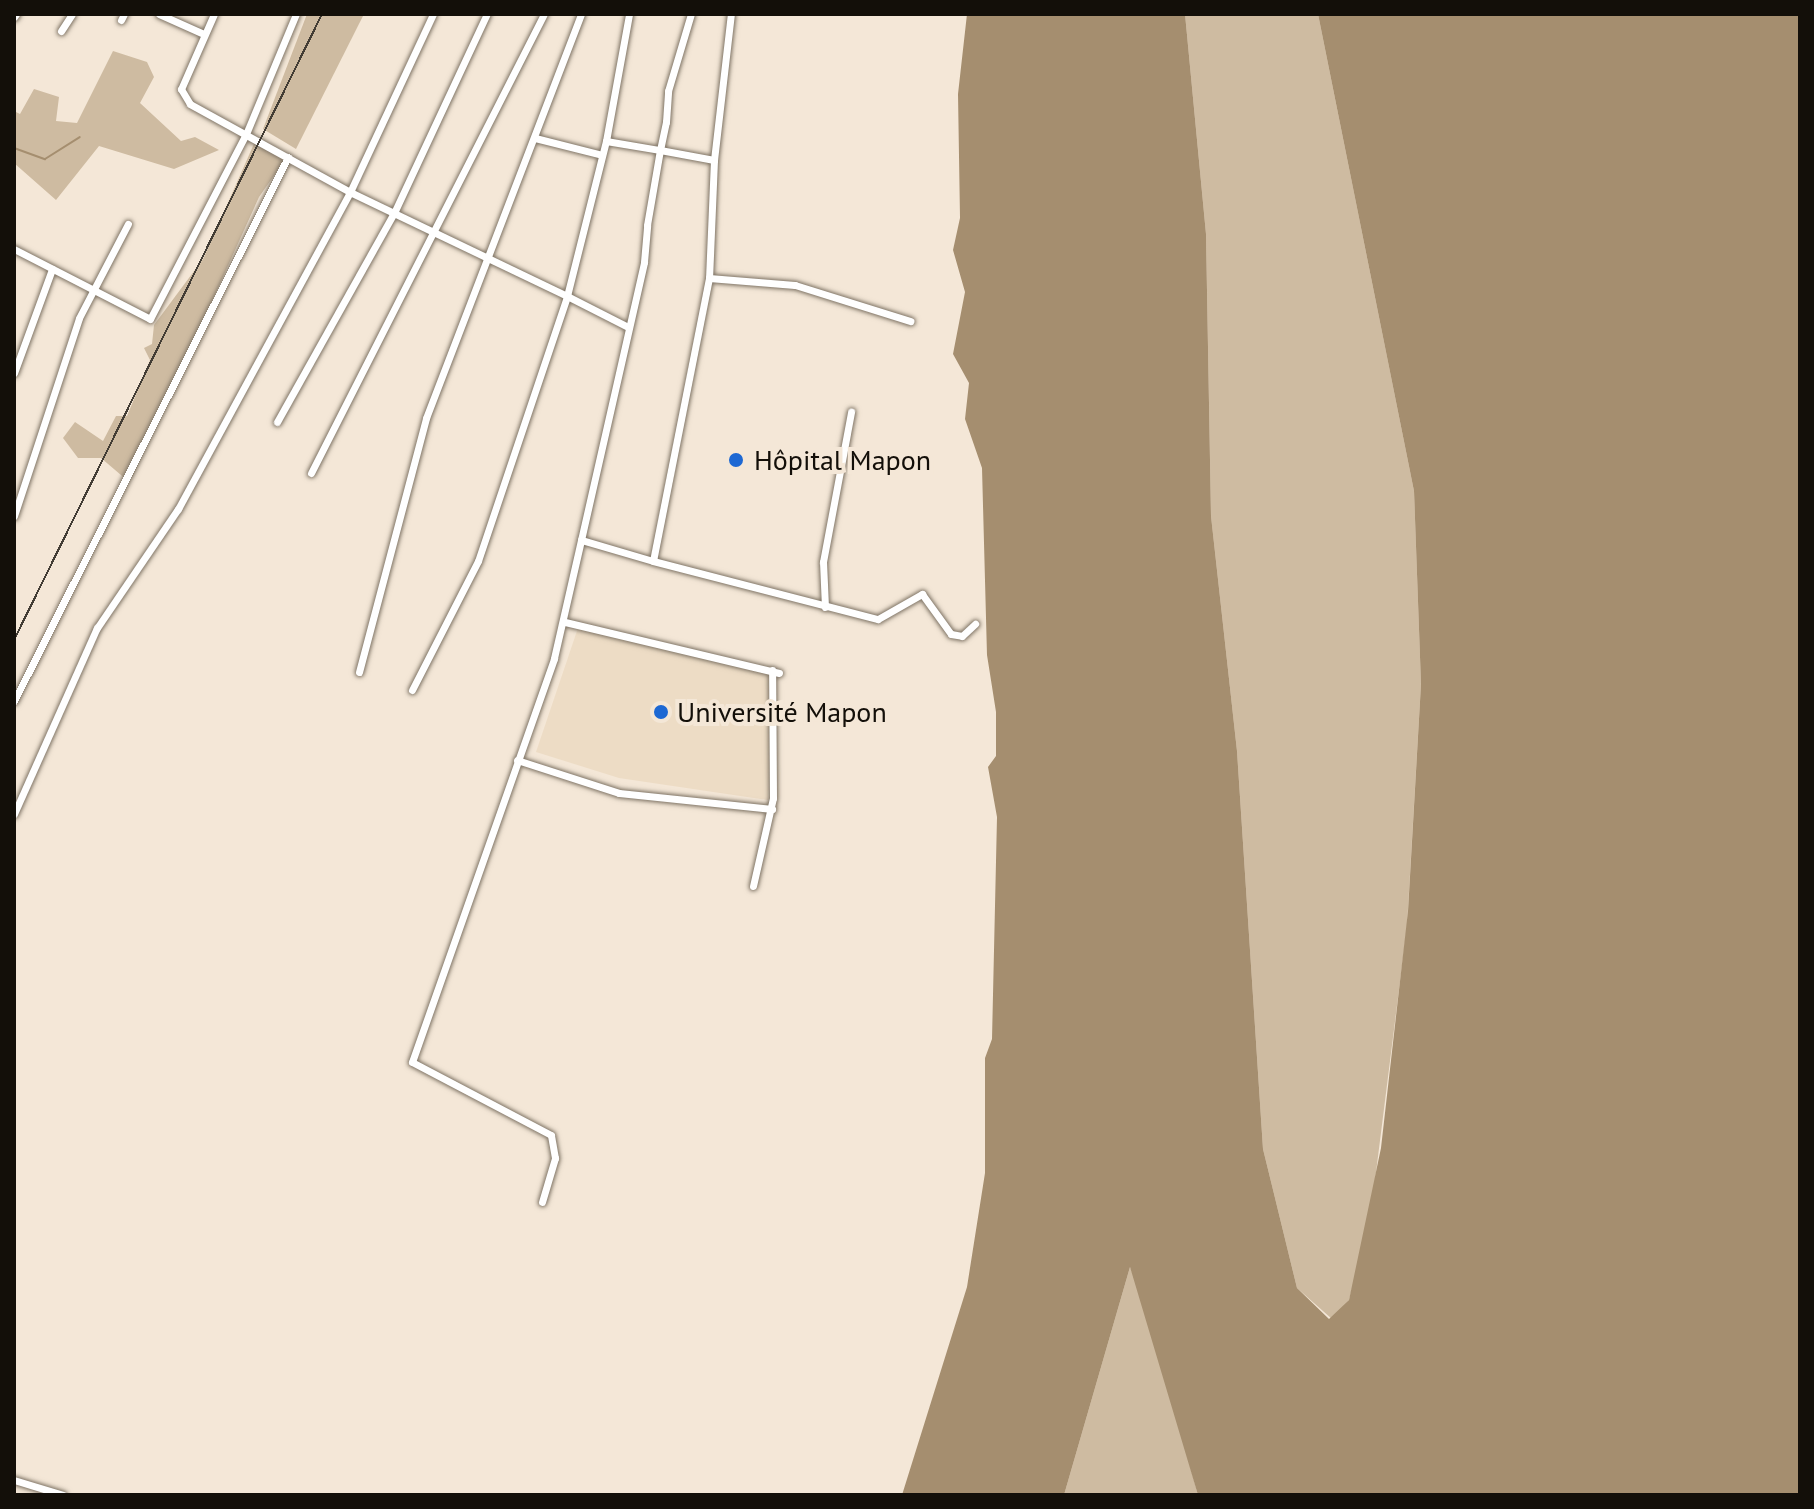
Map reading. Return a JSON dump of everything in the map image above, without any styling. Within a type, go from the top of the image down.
[{"type":"street","points":[[61,31],[72,14]]},
{"type":"street","points":[[214,14],[180,92],[246,134],[350,192],[492,258],[628,327]]},
{"type":"street","points":[[14,249],[143,317],[154,315],[246,134],[296,14]]},
{"type":"street","points":[[14,814],[97,628],[154,551],[350,192],[433,14]]},
{"type":"street","points":[[277,422],[394,213],[487,14]]},
{"type":"street","points":[[311,473],[439,233],[544,14]]},
{"type":"street","points":[[359,672],[426,418],[492,258],[581,14]]},
{"type":"street","points":[[412,690],[478,561],[567,296],[606,141],[629,14]]},
{"type":"street","points":[[542,1202],[555,1158],[551,1135],[412,1062],[565,622],[628,327],[668,91],[691,14]]},
{"type":"street","points":[[653,561],[709,278],[714,160],[731,14]]},
{"type":"street","points":[[163,15],[204,34]]},
{"type":"street","points":[[535,138],[602,155]]},
{"type":"street","points":[[606,141],[714,160]]},
{"type":"street","points":[[14,701],[288,157]]},
{"type":"street","points":[[14,516],[92,291],[128,224]]},
{"type":"street","points":[[14,373],[52,269]]},
{"type":"street","points":[[709,278],[795,285],[910,321]]},
{"type":"street","points":[[825,607],[823,562],[851,412]]},
{"type":"street","points":[[581,540],[878,619],[922,594],[951,634],[962,636],[975,624]]},
{"type":"street","points":[[565,622],[776,672],[772,809],[753,886]]},
{"type":"street","points":[[517,760],[619,793],[772,809]]},
{"type":"street","points":[[14,1480],[63,1495]]},
{"type":"shaded area","points":[[307,14],[364,14],[296,149],[263,129]]},
{"type":"shaded area","points":[[967,14],[1185,14],[1206,234],[1211,516],[1237,751],[1263,1149],[1297,1288],[1329,1319],[1349,1300],[1381,1148],[1408,911],[1421,684],[1414,491],[1318,14],[1800,14],[1800,1495],[1198,1495],[1130,1267],[1064,1495],[902,1495],[967,1287],[985,1173],[985,1058],[992,1039],[997,817],[988,767],[996,756],[996,712],[987,655],[982,468],[965,419],[969,383],[953,354],[965,292],[953,250],[960,218],[958,94]]},
{"type":"shaded area","points":[[1185,14],[1318,14],[1414,491],[1421,684],[1407,926],[1370,1220],[1349,1300],[1332,1319],[1297,1288],[1263,1149],[1237,751],[1211,516],[1206,234]]},
{"type":"shaded area","points":[[113,51],[147,62],[154,77],[140,103],[181,141],[195,137],[219,150],[174,169],[99,146],[56,200],[14,163],[14,111],[20,114],[34,89],[59,97],[56,121],[77,123]]},
{"type":"shaded area","points":[[257,137],[287,157],[259,197],[133,476],[128,481],[101,458],[78,458],[63,438],[75,422],[103,441],[116,416],[127,416],[150,360],[144,348],[152,344],[154,325],[203,259]]},
{"type":"shaded area","name":"Université Mapon","points":[[579,625],[775,672],[768,800],[619,778],[536,752]]},
{"type":"shaded area","points":[[1130,1267],[1146,1307],[1198,1495],[1064,1495]]},
{"type":"waterway","points":[[14,148],[45,159],[80,137]]},
{"type":"railway","points":[[14,640],[322,14]]},
{"type":"place","name":"Hôpital Mapon","points":[[736,460]]},
{"type":"place","name":"Université Mapon","points":[[661,712]]}]
